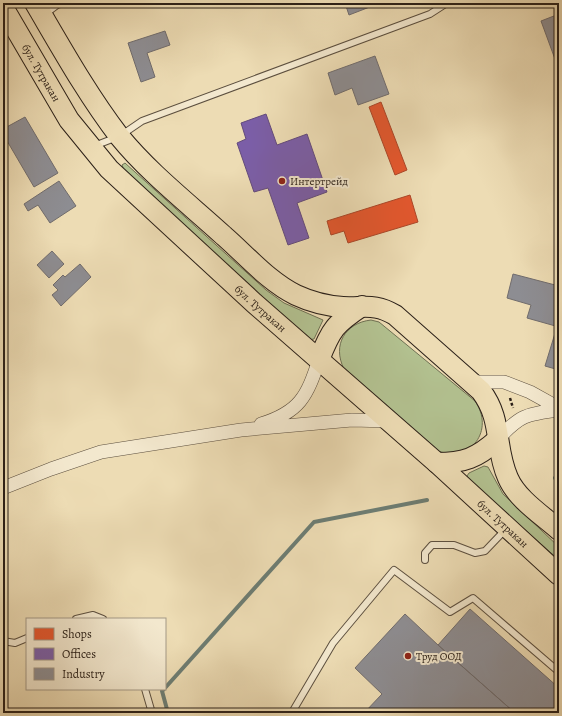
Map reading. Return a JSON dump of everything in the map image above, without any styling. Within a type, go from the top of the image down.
[{"type":"main road","name":"бул. Тутракан","points":[[3,7],[69,120],[91,148],[129,189],[254,303],[437,463],[559,575]]},
{"type":"main road","points":[[39,10],[86,90],[120,136],[151,170],[286,290],[306,299],[330,306],[375,306],[395,315],[481,391],[490,403],[495,415],[498,440],[508,478],[522,497],[559,530]]},
{"type":"main road","points":[[319,360],[326,341],[336,324],[362,306]]},
{"type":"main road","points":[[437,463],[454,463],[473,458],[498,440]]},
{"type":"street","points":[[241,430],[269,421],[290,411],[303,399],[310,388],[319,360]]},
{"type":"street","points":[[470,382],[504,382],[530,392],[559,409]]},
{"type":"street","points":[[498,440],[518,420],[537,413],[559,409]]},
{"type":"street","points":[[3,488],[51,469],[101,452],[241,430],[352,420],[389,421]]},
{"type":"lane","points":[[39,10],[64,3]]},
{"type":"lane","points":[[91,148],[120,136],[142,121],[430,14],[447,3]]},
{"type":"lane","points":[[425,560],[424,553],[432,545],[454,545],[475,553],[484,552],[507,528]]},
{"type":"lane","points":[[294,713],[294,709],[333,643],[394,570],[450,612],[473,598],[559,672]]},
{"type":"lane","points":[[80,618],[93,615],[100,618]]},
{"type":"lane","points":[[3,641],[15,643],[26,638]]},
{"type":"lane","points":[[145,690],[152,713]]},
{"type":"path","points":[[504,382],[518,420]]},
{"type":"green space","points":[[125,163],[266,290],[284,303],[323,320],[314,339],[308,340],[125,173],[122,165]]},
{"type":"green space","points":[[371,320],[379,322],[475,401],[481,412],[481,433],[469,448],[461,452],[450,453],[438,451],[344,369],[340,352],[340,344],[343,337],[348,330],[354,326]]},
{"type":"green space","points":[[484,466],[488,467],[503,494],[559,547],[559,560],[472,483],[467,476],[469,473]]},
{"type":"building: Shops","points":[[381,102],[407,170],[395,175],[369,107]]},
{"type":"building: Shops","points":[[410,195],[418,222],[348,243],[344,231],[331,235],[327,221]]},
{"type":"building: Offices","points":[[266,114],[277,145],[307,134],[327,192],[297,203],[309,238],[288,245],[268,188],[254,192],[237,143],[246,139],[241,123]]},
{"type":"building: Industry","points":[[345,3],[380,3],[349,15]]},
{"type":"building: Industry","points":[[559,14],[559,70],[541,21]]},
{"type":"building: Industry","points":[[165,31],[170,45],[147,53],[155,77],[141,82],[128,43]]},
{"type":"building: Industry","points":[[375,56],[389,94],[358,105],[352,88],[335,95],[328,73]]},
{"type":"building: Industry","points":[[25,117],[58,173],[34,187],[3,134],[3,129]]},
{"type":"building: Industry","points":[[59,181],[76,206],[50,223],[38,205],[28,211],[24,204]]},
{"type":"building: Industry","points":[[52,251],[64,264],[49,278],[37,265]]},
{"type":"building: Industry","points":[[80,264],[91,277],[61,306],[52,295],[58,290],[53,285],[63,275],[65,277]]},
{"type":"building: Industry","points":[[513,274],[559,286],[559,327],[527,318],[531,305],[507,298]]},
{"type":"building: Industry","points":[[556,330],[559,330],[559,370],[545,366]]},
{"type":"building: Industry","points":[[470,609],[559,688],[559,713],[515,713],[438,645]]},
{"type":"building: Industry","name":"Труд ООД","points":[[405,614],[515,713],[364,713],[382,694],[355,668]]},
{"type":"waterway","points":[[555,478],[559,477]]},
{"type":"waterway","points":[[166,687],[314,522],[427,500]]},
{"type":"waterway","points":[[163,690],[168,713]]},
{"type":"place","name":"Интертрейд","points":[[282,181]]},
{"type":"place","name":"Труд ООД","points":[[408,656]]}]
